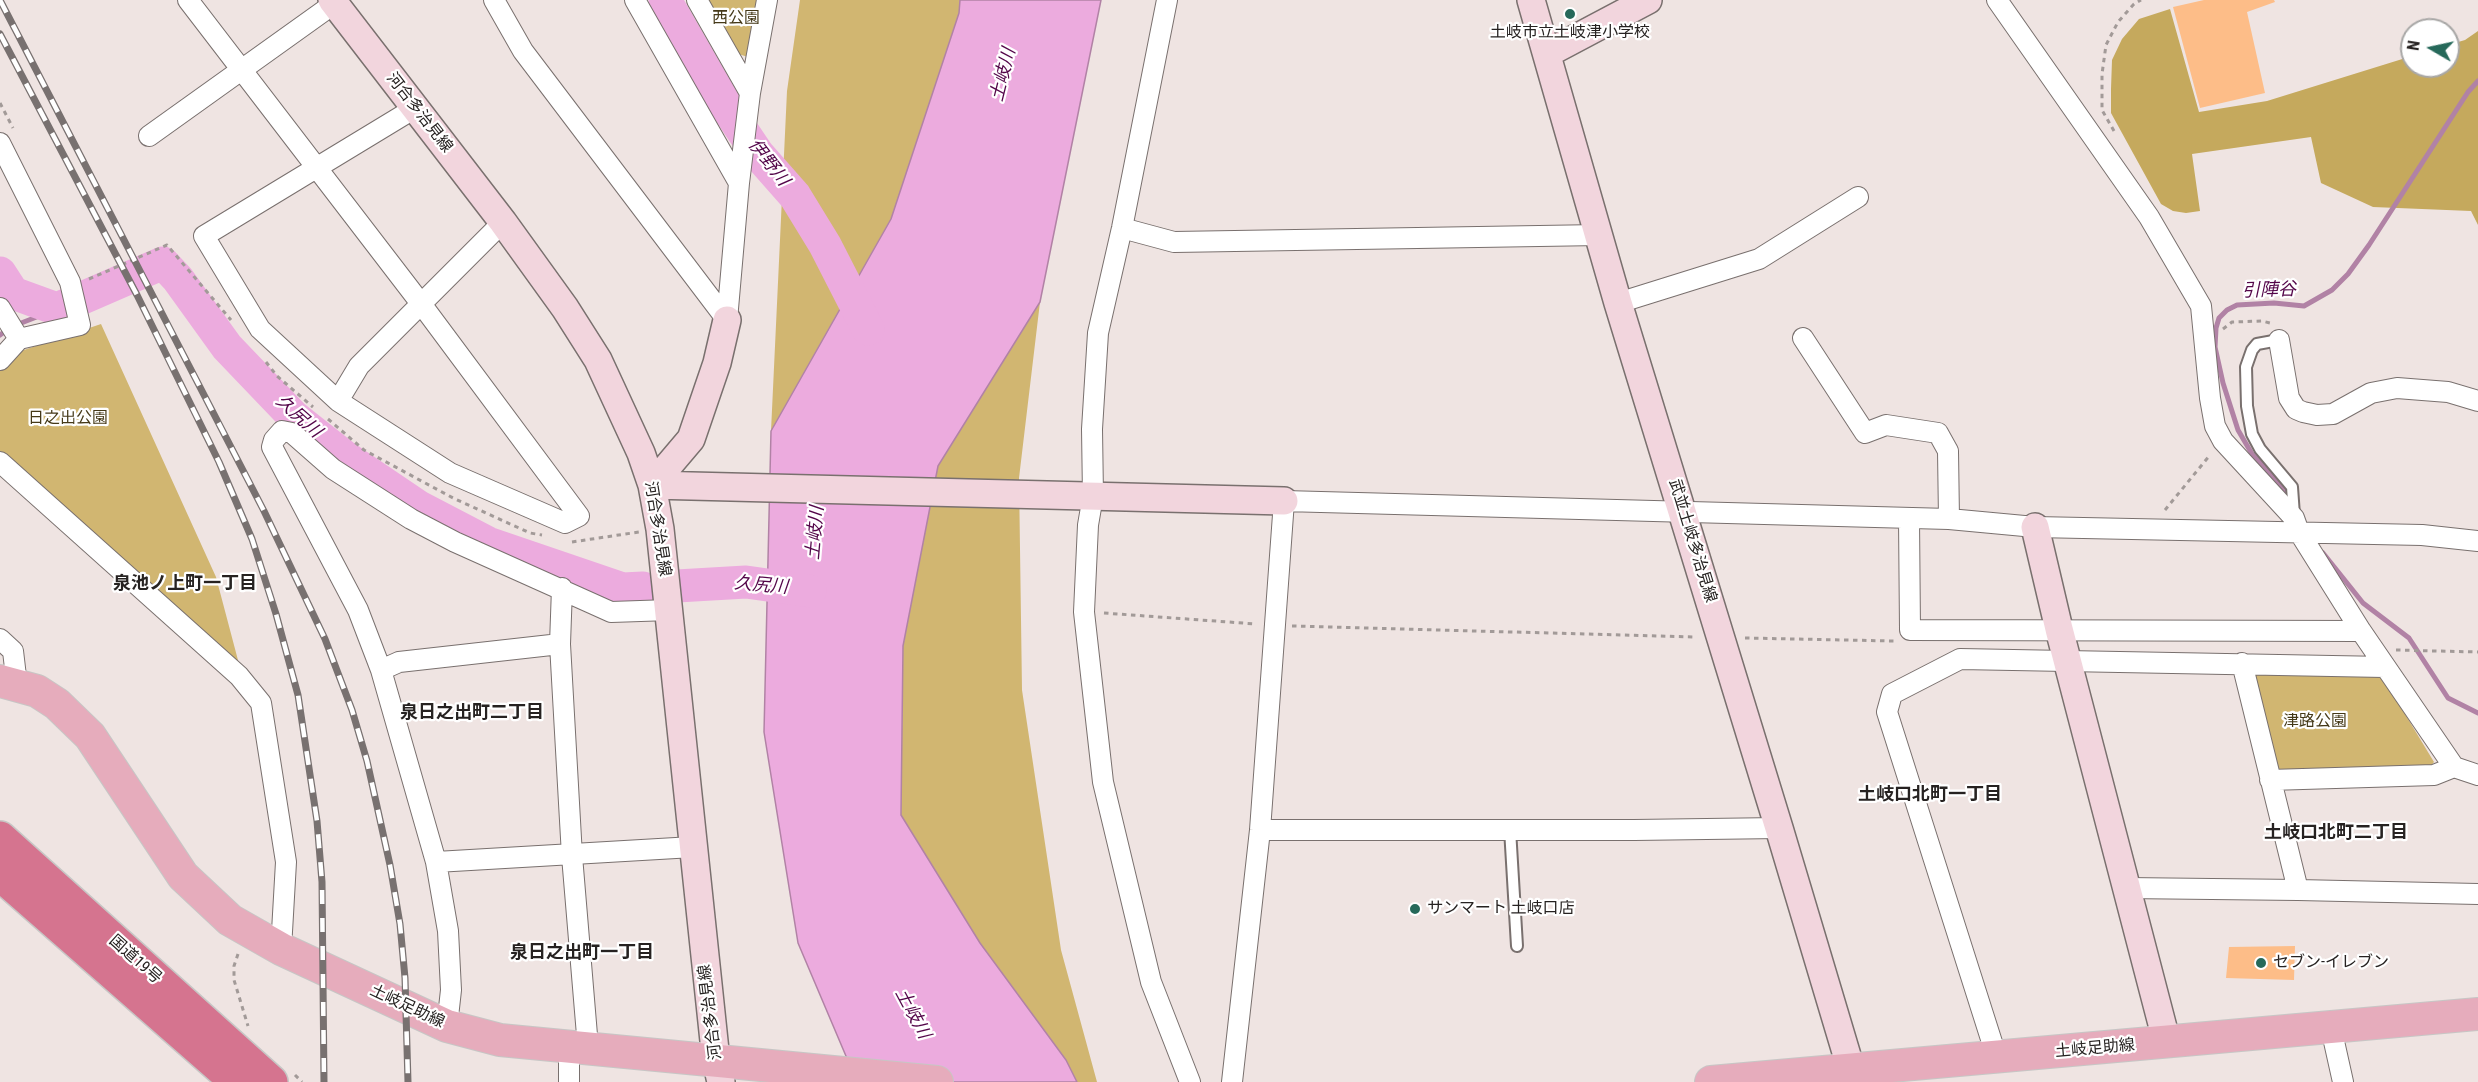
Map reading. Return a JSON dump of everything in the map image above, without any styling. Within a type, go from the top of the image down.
[{"type":"highway","name":"国道19号","points":[[0,838],[271,1082]]},
{"type":"highway","name":"国道19号","points":[[0,874],[237,1082]]},
{"type":"main road","name":"武並土岐多治見線","points":[[1531,0],[1618,303],[1684,512],[1851,1076]]},
{"type":"main road","points":[[1548,53],[1648,0]]},
{"type":"main road","name":"河合多治見線","points":[[335,1],[503,222],[565,308],[598,360],[620,404],[652,484],[670,610],[718,1071]]},
{"type":"main road","points":[[652,484],[691,439],[717,363],[727,320]]},
{"type":"main road","points":[[652,484],[1284,501]]},
{"type":"main road","points":[[2035,527],[2067,662],[2167,1043]]},
{"type":"main road","name":"土岐足助線","points":[[9,683],[37,691],[57,704],[90,736],[168,856],[203,897],[230,920],[281,950],[447,1026],[500,1040],[579,1046],[718,1071],[804,1068],[937,1082]]},
{"type":"main road","name":"土岐足助線","points":[[1711,1082],[1851,1076],[1997,1058],[2478,1014]]},
{"type":"street","points":[[188,0],[317,167],[422,304],[579,516],[565,522],[450,473],[338,401],[260,329],[204,236],[317,167],[415,108]]},
{"type":"street","points":[[494,0],[523,51],[727,320]]},
{"type":"street","points":[[635,0],[739,183]]},
{"type":"street","points":[[697,0],[750,93]]},
{"type":"street","points":[[727,320],[739,183],[750,93],[767,0]]},
{"type":"street","points":[[1167,0],[1122,228],[1098,333],[1087,496],[1084,612],[1103,782],[1152,982],[1190,1082]]},
{"type":"street","points":[[1997,0],[2154,214],[2201,306],[2210,398],[2215,426],[2223,441],[2296,525],[2361,631],[2454,767],[2478,775]]},
{"type":"street","points":[[149,136],[335,1]]},
{"type":"street","points":[[0,143],[70,282],[80,325],[20,339],[0,360]]},
{"type":"street","points":[[1618,303],[1760,258],[1858,197]]},
{"type":"street","points":[[338,401],[359,366],[503,222]]},
{"type":"street","points":[[1122,228],[1174,242],[1600,235]]},
{"type":"street","points":[[0,308],[20,339]]},
{"type":"street","points":[[1803,338],[1865,433],[1886,425],[1938,433],[1948,451],[1949,519]]},
{"type":"street","points":[[2279,340],[2289,398],[2296,409],[2317,415],[2333,414],[2371,393],[2397,388],[2448,392],[2478,401]]},
{"type":"street","points":[[447,1026],[451,990],[448,931],[436,862],[381,670],[358,610],[272,447],[277,435],[282,431],[292,433],[333,469],[411,519],[501,564],[562,588],[611,612],[670,610]]},
{"type":"street","points":[[0,462],[239,676],[261,703],[286,862],[281,950]]},
{"type":"street","points":[[1232,1082],[1260,830],[1284,501],[1949,519],[2035,527],[2150,528],[2296,525],[2478,541]]},
{"type":"street","points":[[1910,519],[1910,630],[2361,631]]},
{"type":"street","points":[[562,588],[560,644],[572,856],[579,1046],[569,1082]]},
{"type":"street","points":[[0,639],[14,651],[9,683]]},
{"type":"street","points":[[381,670],[399,662],[560,644]]},
{"type":"street","points":[[1997,1058],[1887,712],[1892,694],[1960,659],[2385,667]]},
{"type":"street","points":[[2242,663],[2298,890]]},
{"type":"street","points":[[2270,780],[2434,775],[2454,767]]},
{"type":"street","points":[[1260,830],[1779,828]]},
{"type":"street","points":[[436,862],[572,856],[693,847]]},
{"type":"street","points":[[2127,888],[2478,894]]},
{"type":"street","points":[[2331,1028],[2343,1082]]},
{"type":"lane","points":[[2279,340],[2257,344],[2252,350],[2246,367],[2247,406],[2252,434],[2260,449],[2292,487],[2296,525]]},
{"type":"lane","points":[[1510,829],[1517,946]]},
{"type":"path","points":[[2119,139],[2102,110],[2102,74],[2106,45],[2118,22],[2134,4],[2141,0]]},
{"type":"path","points":[[2217,332],[2221,332],[2232,322],[2268,322],[2272,325],[2279,340]]},
{"type":"path","points":[[2150,528],[2223,441]]},
{"type":"path","points":[[2404,650],[2478,652]]},
{"type":"path","points":[[239,951],[234,966],[234,980],[251,1032]]},
{"type":"green space","name":"西公園","points":[[704,0],[758,0],[748,57],[735,53]]},
{"type":"green space","points":[[800,0],[960,0],[959,13],[891,219],[771,431],[787,91]]},
{"type":"green space","points":[[1040,302],[1019,478],[1022,690],[1061,950],[1097,1082],[1077,1082],[1066,1060],[980,943],[901,815],[903,646],[938,466]]},
{"type":"green space","name":"日之出公園","points":[[101,324],[216,577],[239,664],[0,451],[0,369],[15,353]]},
{"type":"green space","name":"津路公園","points":[[2261,671],[2376,675],[2385,681],[2434,762],[2429,768],[2281,772],[2276,768],[2253,677]]},
{"type":"shaded area","points":[[2170,9],[2199,112],[2267,101],[2400,60],[2400,78],[2460,78],[2460,41],[2478,31],[2478,225],[2471,211],[2373,207],[2321,183],[2311,137],[2192,154],[2200,211],[2186,213],[2173,211],[2161,204],[2111,113],[2112,60],[2122,39],[2139,19]]},
{"type":"water","name":"土岐川","points":[[960,0],[1101,0],[1040,302],[938,466],[903,646],[901,815],[980,943],[1066,1060],[1077,1082],[857,1082],[798,943],[764,732],[771,431],[891,219],[959,13]]},
{"type":"building","points":[[2204,0],[2274,0],[2275,2],[2247,12],[2265,93],[2200,108],[2173,7]]},
{"type":"building","name":"セブン-イレブン","points":[[2295,946],[2294,980],[2226,978],[2229,947]]},
{"type":"waterway","name":"伊野川","points":[[665,0],[729,111],[758,154],[795,196],[825,245],[868,329]]},
{"type":"waterway","name":"引陣谷","points":[[2288,493],[2252,454],[2238,430],[2223,383],[2215,347],[2219,318],[2227,310],[2237,305],[2274,303],[2304,306],[2332,290],[2348,274],[2369,245],[2468,92],[2478,81]]},
{"type":"waterway","name":"久尻川","points":[[0,273],[13,293],[57,309],[163,263],[178,279],[227,347],[293,416],[345,457],[419,507],[488,543],[623,589],[643,588]]},
{"type":"waterway","points":[[0,335],[11,327],[57,309]]},
{"type":"waterway","name":"引陣谷","points":[[2323,553],[2363,603],[2409,638],[2448,698],[2478,713]]},
{"type":"waterway","name":"久尻川","points":[[677,586],[746,582],[810,591]]},
{"type":"railway","points":[[0,0],[264,511],[325,639],[352,710],[367,761],[390,865],[400,924],[405,978],[408,1082]]},
{"type":"railway","points":[[0,34],[137,295],[219,462],[252,539],[276,614],[298,695],[317,821],[322,882],[324,1082]]},
{"type":"place","name":"土岐市立土岐津小学校","points":[[1570,14]]},
{"type":"place","name":"サンマート 土岐口店","points":[[1415,909]]},
{"type":"place","name":"セブン-イレブン","points":[[2261,963]]},
{"type":"district","name":"泉池ノ上町一丁目","points":[[185,584]]},
{"type":"district","name":"泉日之出町二丁目","points":[[472,713]]},
{"type":"district","name":"土岐口北町一丁目","points":[[1930,795]]},
{"type":"district","name":"土岐口北町二丁目","points":[[2336,833]]},
{"type":"district","name":"泉日之出町一丁目","points":[[582,953]]}]
